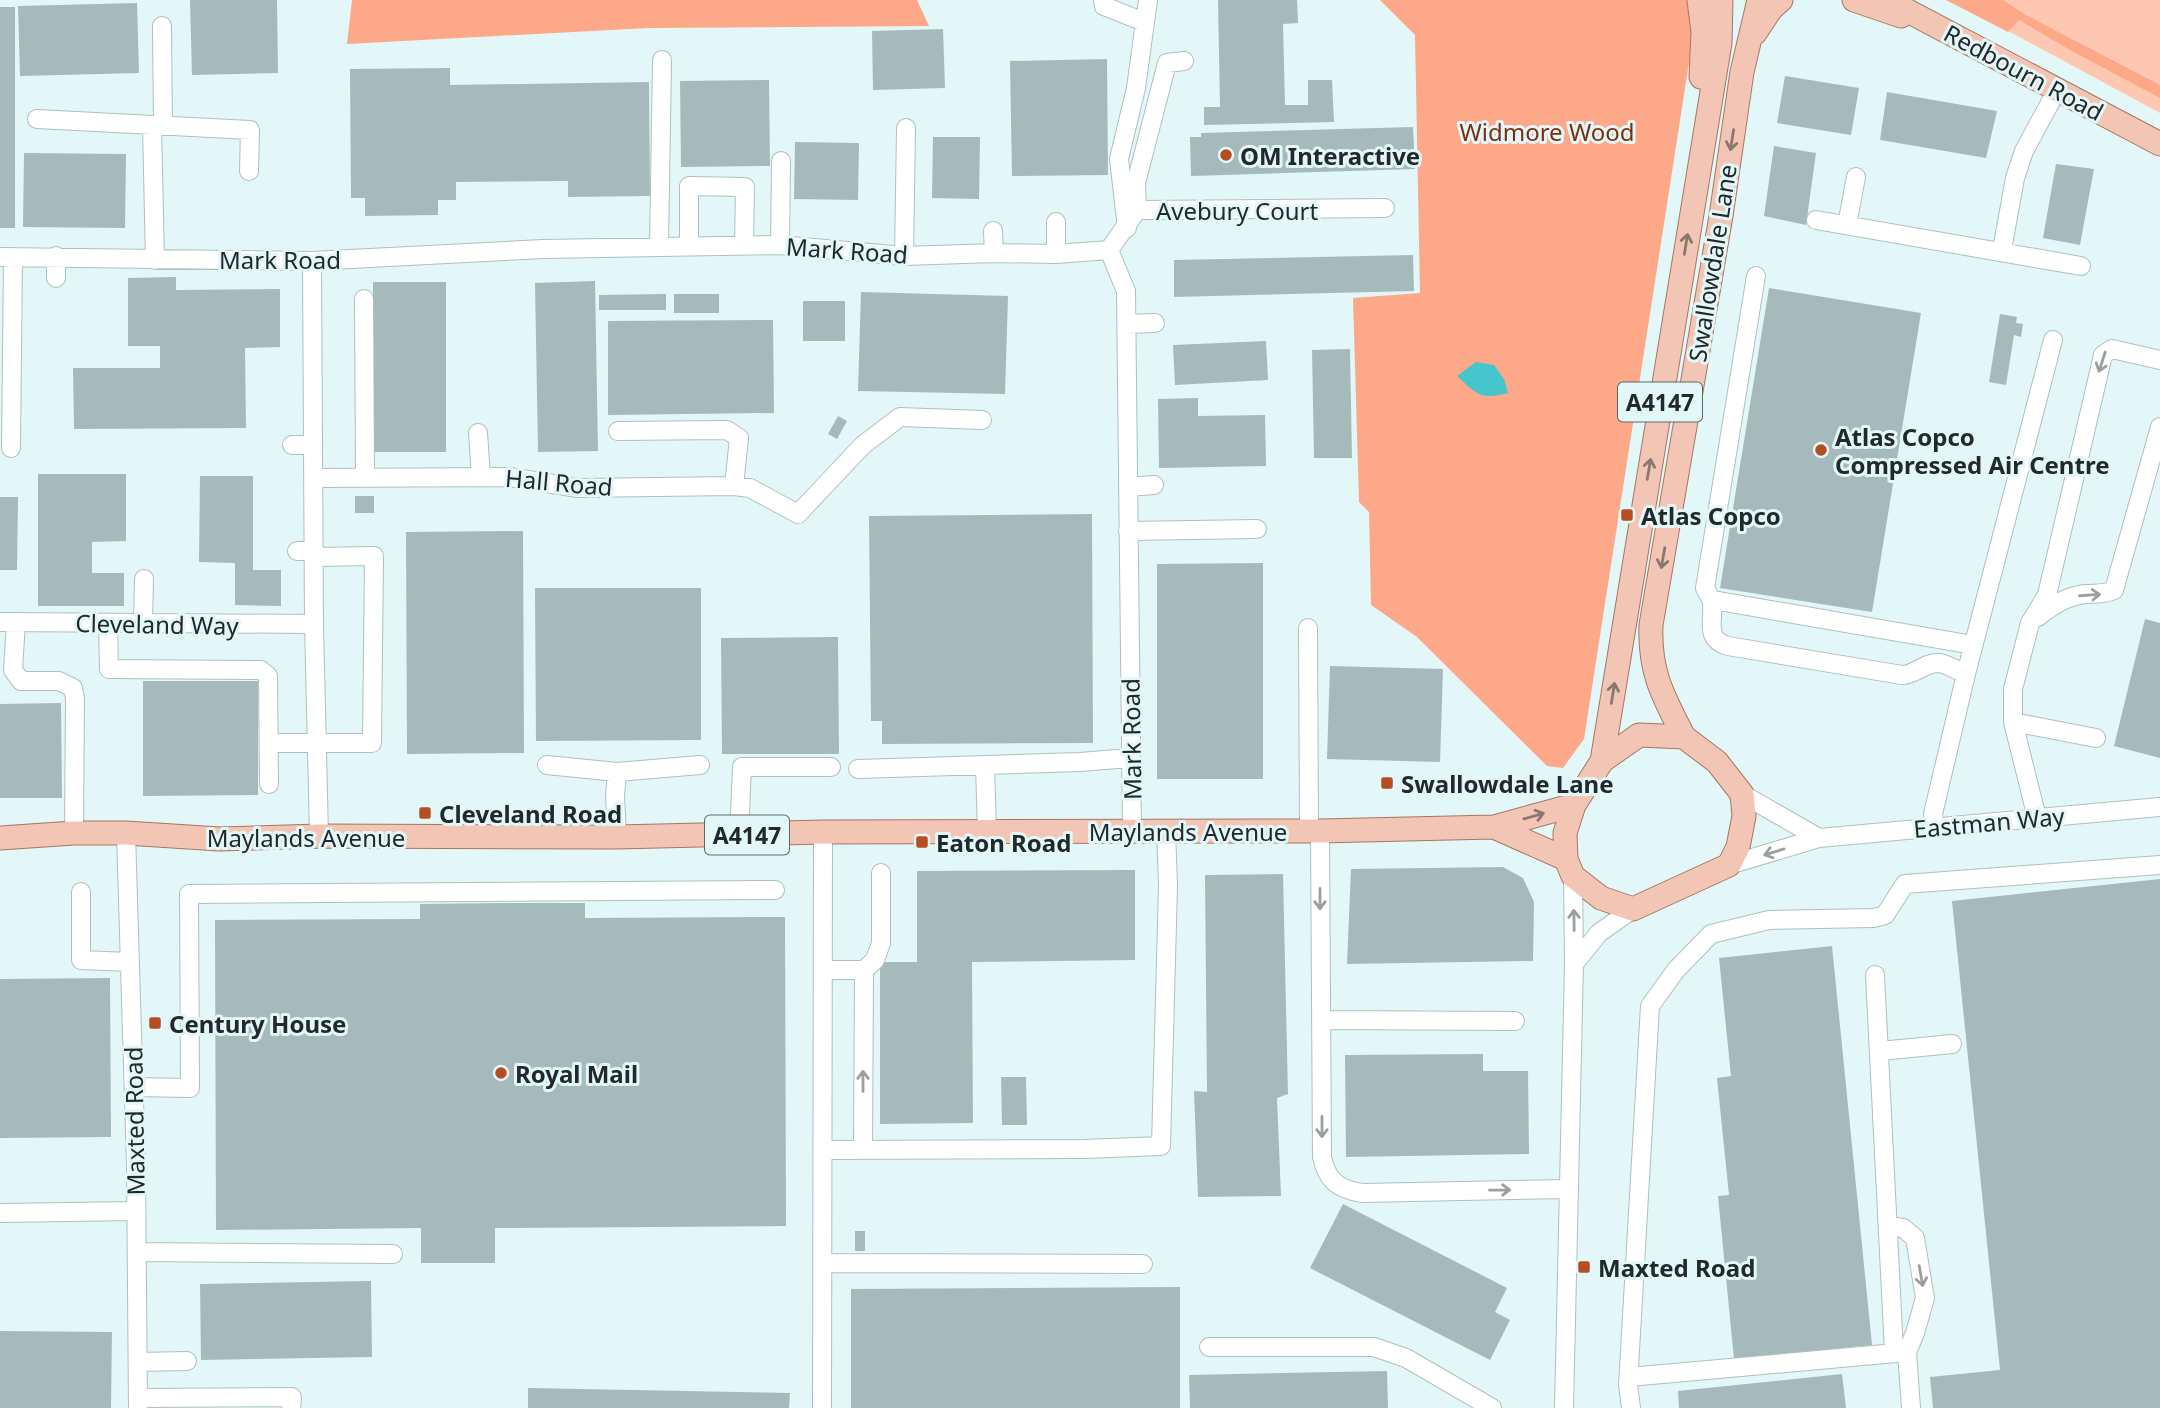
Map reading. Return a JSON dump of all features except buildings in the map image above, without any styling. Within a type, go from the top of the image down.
[{"type":"main road","name":"Swallowdale Lane","points":[[1692,203],[1702,62],[1703,14],[1699,0]]},
{"type":"main road","name":"Swallowdale Lane","points":[[1602,761],[1720,43],[1721,0]]},
{"type":"main road","name":"Swallowdale Lane","points":[[1684,737],[1660,692],[1650,652],[1651,625],[1721,216],[1742,72],[1759,0]]},
{"type":"main road","name":"Swallowdale Lane","points":[[1742,72],[1753,36],[1761,21],[1781,0]]},
{"type":"main road","points":[[1854,0],[1969,43]]},
{"type":"main road","name":"Redbourn Road","points":[[1887,0],[2160,144]]},
{"type":"main road","points":[[1639,736],[1684,737],[1717,762],[1742,794],[1744,816],[1738,847],[1729,866],[1633,909],[1601,898],[1569,868],[1565,833],[1574,805],[1602,761],[1639,736]]},
{"type":"main road","name":"Maylands Avenue","points":[[0,838],[74,833],[126,833],[219,839],[823,832],[1314,831],[1493,827],[1574,805]]},
{"type":"main road","name":"Maylands Avenue","points":[[1493,827],[1569,868]]},
{"type":"street","points":[[1103,0],[1104,6],[1113,11],[1144,22]]},
{"type":"street","points":[[1126,228],[1119,159],[1136,88],[1148,0]]},
{"type":"street","points":[[155,260],[162,26]]},
{"type":"street","points":[[659,247],[662,60]]},
{"type":"street","points":[[1137,210],[1136,183],[1167,63],[1184,61]]},
{"type":"street","points":[[2002,250],[2015,178],[2021,160],[2057,90]]},
{"type":"street","points":[[37,119],[250,130],[249,171]]},
{"type":"street","points":[[904,256],[906,128]]},
{"type":"street","points":[[780,245],[781,161]]},
{"type":"street","points":[[1847,225],[1856,177]]},
{"type":"street","points":[[689,247],[689,186],[745,187],[744,246]]},
{"type":"street","name":"Avebury Court","points":[[1109,250],[1137,210],[1385,208]]},
{"type":"street","points":[[1816,220],[2002,250],[2081,266]]},
{"type":"street","points":[[1056,222],[1056,254]]},
{"type":"street","points":[[993,232],[994,253]]},
{"type":"street","name":"Mark Road","points":[[6,257],[312,261],[544,248],[780,245],[904,256],[1056,254],[1109,250],[1126,291],[1132,831]]},
{"type":"street","points":[[56,256],[56,278]]},
{"type":"street","points":[[6,257],[11,448]]},
{"type":"street","points":[[312,261],[314,478],[309,553],[314,624],[318,836]]},
{"type":"street","points":[[1756,276],[1705,588],[1713,600],[1710,625],[1712,634],[1722,644],[1902,675],[1938,663],[1966,674]]},
{"type":"street","points":[[364,299],[365,477]]},
{"type":"street","points":[[1127,324],[1155,323]]},
{"type":"street","points":[[1934,827],[1933,814],[1973,645],[2053,340]]},
{"type":"street","points":[[2038,818],[2013,722],[2013,689],[2030,624],[2047,595],[2103,355],[2112,349],[2160,360]]},
{"type":"street","name":"Hall Road","points":[[314,478],[509,477],[578,488],[734,486],[750,488],[798,514],[863,445],[901,417],[982,420]]},
{"type":"street","points":[[2030,624],[2054,605],[2083,594],[2103,595],[2114,590],[2160,426]]},
{"type":"street","points":[[618,431],[727,430],[739,438],[734,486]]},
{"type":"street","points":[[478,433],[481,477]]},
{"type":"street","points":[[292,445],[312,446]]},
{"type":"street","points":[[1128,486],[1154,485]]},
{"type":"street","points":[[1128,531],[1257,529]]},
{"type":"street","points":[[269,743],[372,743],[374,556],[309,553]]},
{"type":"street","points":[[143,623],[144,579]]},
{"type":"street","points":[[1713,600],[1973,645]]},
{"type":"street","points":[[8,622],[13,670],[21,681],[59,681],[73,688],[74,833]]},
{"type":"street","name":"Cleveland Way","points":[[8,622],[314,624]]},
{"type":"street","points":[[108,623],[109,669],[261,670],[268,676],[270,784]]},
{"type":"street","points":[[1308,628],[1321,1020],[1322,1157],[1325,1172],[1347,1191],[1362,1193],[1569,1189]]},
{"type":"street","points":[[2013,722],[2096,738]]},
{"type":"street","points":[[858,769],[1130,758]]},
{"type":"street","points":[[547,765],[617,772],[700,765]]},
{"type":"street","points":[[985,765],[987,833]]},
{"type":"street","points":[[739,835],[742,767],[831,767]]},
{"type":"street","points":[[617,772],[617,836]]},
{"type":"street","points":[[1742,794],[1819,838]]},
{"type":"street","name":"Eastman Way","points":[[1729,866],[1819,838],[2160,807]]},
{"type":"street","points":[[823,1150],[1161,1146],[1168,910],[1166,830]]},
{"type":"street","points":[[822,1408],[823,832]]},
{"type":"street","name":"Maxted Road","points":[[126,833],[134,1087],[138,1403]]},
{"type":"street","points":[[1631,1408],[1629,1377],[1650,1006],[1676,970],[1711,934],[1769,920],[1873,918],[1885,915],[1905,884],[2160,865]]},
{"type":"street","points":[[1564,1408],[1574,964],[1569,868]]},
{"type":"street","points":[[824,970],[864,970],[875,960],[881,943],[881,873]]},
{"type":"street","points":[[134,1087],[190,1088],[189,894],[775,890]]},
{"type":"street","points":[[81,892],[81,960],[130,962]]},
{"type":"street","points":[[1574,964],[1599,933],[1633,909]]},
{"type":"street","points":[[863,1149],[864,970]]},
{"type":"street","points":[[1875,975],[1889,1226],[1901,1352],[1911,1408]]},
{"type":"street","points":[[1321,1020],[1515,1021]]},
{"type":"street","points":[[1880,1051],[1952,1044]]},
{"type":"street","points":[[0,1213],[136,1211]]},
{"type":"street","points":[[1889,1226],[1903,1228],[1915,1238],[1925,1298],[1919,1322],[1901,1352]]},
{"type":"street","points":[[137,1252],[393,1254]]},
{"type":"street","points":[[823,1263],[1143,1264]]},
{"type":"street","points":[[1209,1347],[1374,1347],[1406,1358],[1492,1408]]},
{"type":"street","points":[[1629,1377],[1901,1352]]},
{"type":"street","points":[[138,1362],[187,1361]]},
{"type":"street","points":[[138,1403],[292,1397],[291,1408]]},
{"type":"shaded area","points":[[1951,0],[2160,0],[2160,113]]},
{"type":"green space","points":[[352,0],[917,0],[929,26],[648,28],[347,44]]},
{"type":"green space","name":"Widmore Wood","points":[[1380,0],[1690,0],[1697,11],[1584,739],[1563,768],[1547,766],[1417,637],[1371,605],[1369,512],[1359,502],[1353,298],[1420,293],[1415,35]]},
{"type":"green space","points":[[1946,0],[2003,0],[2024,14],[2160,85],[2160,98],[2019,20],[2008,32]]},
{"type":"water","points":[[1476,362],[1494,365],[1504,379],[1508,393],[1485,396],[1470,388],[1457,376]]},
{"type":"place","name":"OM Interactive","points":[[1226,155]]},
{"type":"place","name":"Atlas Copco Compressed Air Centre","points":[[1821,450]]},
{"type":"place","name":"Atlas Copco","points":[[1627,515]]},
{"type":"place","name":"Swallowdale Lane","points":[[1387,783]]},
{"type":"place","name":"Cleveland Road","points":[[425,813]]},
{"type":"place","name":"Eaton Road","points":[[922,842]]},
{"type":"place","name":"Century House","points":[[155,1023]]},
{"type":"place","name":"Royal Mail","points":[[501,1073]]},
{"type":"place","name":"Maxted Road","points":[[1584,1267]]}]
